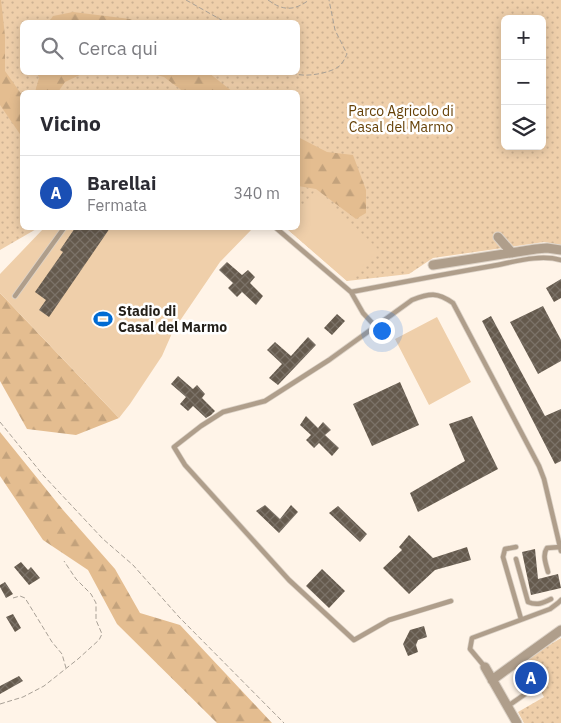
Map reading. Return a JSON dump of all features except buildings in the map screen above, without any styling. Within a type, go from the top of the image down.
[{"type":"street","points":[[498,237],[512,253]]},
{"type":"street","points":[[434,265],[536,249],[561,250]]},
{"type":"street","points":[[492,680],[561,630]]},
{"type":"street","points":[[485,667],[517,723]]},
{"type":"lane","points":[[16,296],[63,230]]},
{"type":"lane","points":[[278,230],[351,292],[363,313],[375,326]]},
{"type":"lane","points":[[351,292],[533,259],[550,257],[561,260]]},
{"type":"lane","points":[[451,600],[389,620],[354,640],[289,580],[185,464],[174,447],[223,412],[265,401],[329,360],[412,300],[426,295],[443,296],[453,303],[539,466],[544,479],[560,549],[547,548],[545,551],[544,557],[548,572]]},
{"type":"lane","points":[[516,547],[505,550],[503,557],[521,619]]},
{"type":"lane","points":[[516,559],[528,602],[540,604],[551,599]]},
{"type":"lane","points":[[512,589],[523,585]]},
{"type":"lane","points":[[485,667],[470,649],[472,638],[550,609],[561,600]]},
{"type":"lane","points":[[508,706],[531,690],[514,664]]},
{"type":"path","points":[[186,0],[221,20]]},
{"type":"path","points":[[268,0],[277,6],[293,8],[309,0]]},
{"type":"path","points":[[300,75],[314,75],[340,67],[347,54],[335,30],[329,0]]},
{"type":"path","points":[[0,422],[43,476],[132,565],[179,617],[284,723]]},
{"type":"path","points":[[0,704],[23,697],[44,686],[99,640],[102,634],[96,620],[96,603],[64,562]]},
{"type":"path","points":[[13,598],[20,596],[25,598],[52,642],[62,654],[66,668]]},
{"type":"green space","name":"Parco Agricolo di Casal del Marmo","points":[[0,0],[561,0],[561,245],[544,242],[433,258],[409,274],[347,281],[288,230],[300,230],[300,90],[20,90],[20,230],[35,230],[0,250]]},
{"type":"green space","points":[[1,0],[5,36],[5,71],[20,92],[20,134],[0,105]]},
{"type":"green space","points":[[73,12],[132,20],[50,20],[53,16]]},
{"type":"green space","points":[[38,75],[80,75],[65,82],[59,90],[36,90]]},
{"type":"green space","points":[[157,75],[212,75],[230,90],[181,90],[164,77]]},
{"type":"green space","points":[[300,138],[327,152],[353,155],[366,190],[366,213],[356,219],[316,189],[300,186]]},
{"type":"green space","points":[[314,192],[351,223],[379,250],[347,281],[288,230],[300,230],[300,210]]},
{"type":"green space","name":"Stadio di Casal del Marmo","points":[[42,230],[251,230],[220,262],[173,331],[162,356],[119,418],[0,293],[0,274]]},
{"type":"green space","points":[[0,293],[119,418],[76,435],[27,429],[0,381]]},
{"type":"green space","points":[[437,317],[471,382],[429,405],[395,339]]},
{"type":"green space","points":[[0,432],[63,510],[115,569],[140,613],[180,625],[272,723],[217,723],[117,624],[88,570],[43,540],[0,476]]},
{"type":"green space","points":[[561,638],[561,723],[524,723],[518,712],[544,697],[523,661]]},
{"type":"place","name":"Stadio di Casal del Marmo","points":[[103,319]]},
{"type":"place","name":"Barellai","points":[[531,678]]}]
